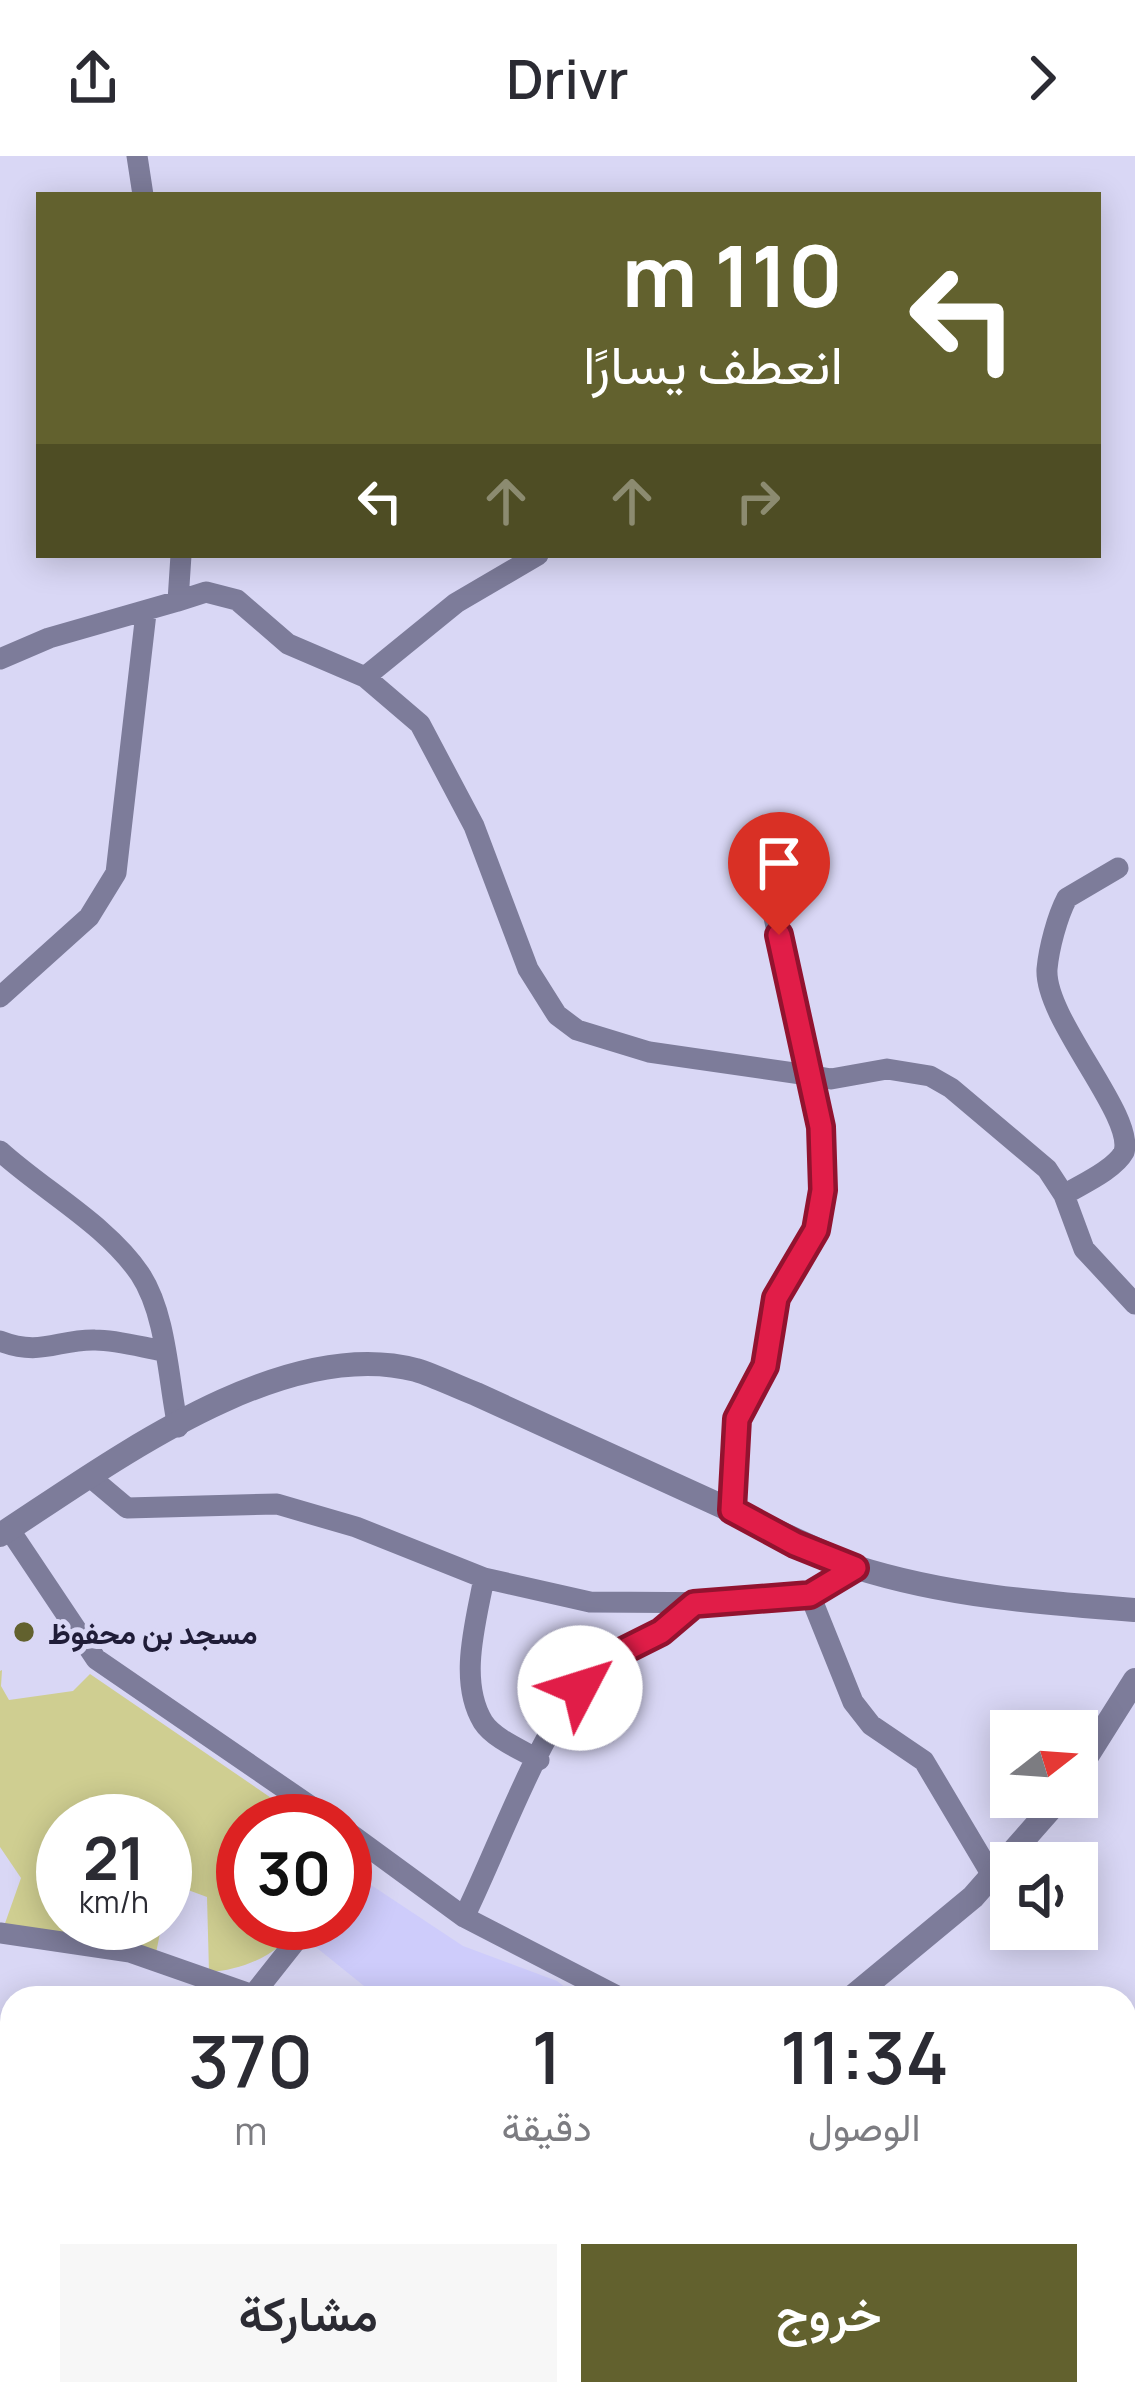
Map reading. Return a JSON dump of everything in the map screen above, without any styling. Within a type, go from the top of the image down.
[{"type":"street","points":[[137,156],[143,192]]},
{"type":"street","points":[[178,601],[181,558]]},
{"type":"street","points":[[365,677],[456,603],[533,558]]},
{"type":"street","points":[[0,659],[49,638],[223,593],[288,644],[365,677],[420,724],[437,748],[489,862],[528,969],[556,1015],[577,1030],[649,1052],[831,1078],[887,1069],[930,1076],[1047,1169],[1064,1196],[1084,1249],[1135,1304]]},
{"type":"street","points":[[0,997],[88,916],[116,873],[146,613]]},
{"type":"street","points":[[1118,868],[1067,898],[1047,971],[1059,1012],[1115,1107],[1135,1165]]},
{"type":"street","points":[[732,1510],[737,1419],[765,1366],[776,1298],[816,1230],[823,1190],[821,1127],[772,908]]},
{"type":"street","points":[[1064,1196],[1122,1156],[1128,1141]]},
{"type":"street","points":[[0,1151],[121,1250],[154,1304],[178,1427]]},
{"type":"street","points":[[0,1341],[21,1349],[57,1349],[91,1339],[163,1351]]},
{"type":"street","points":[[293,1794],[96,1659],[3,1525],[178,1427],[257,1388],[314,1368],[415,1370],[732,1510],[795,1544],[901,1582],[983,1596],[1135,1610]]},
{"type":"street","points":[[88,1476],[127,1508],[277,1504],[356,1527],[484,1578],[590,1602],[694,1604],[810,1595],[855,1568]]},
{"type":"street","points":[[484,1578],[470,1665],[475,1698],[483,1722],[494,1733],[539,1760]]},
{"type":"street","points":[[810,1595],[853,1702],[871,1725],[924,1761],[990,1874]]},
{"type":"street","points":[[464,1917],[539,1760],[580,1688],[617,1654],[661,1632],[694,1604]]},
{"type":"street","points":[[1098,1739],[1135,1680]]},
{"type":"street","points":[[1022,1842],[1043,1818]]},
{"type":"street","points":[[372,1850],[464,1917],[598,1986]]},
{"type":"street","points":[[865,1986],[990,1879]]},
{"type":"street","points":[[0,1933],[130,1952],[227,1986]]},
{"type":"street","points":[[263,1986],[290,1950]]},
{"type":"shaded area","points":[[0,1671],[9,1700],[73,1691],[90,1674],[266,1794],[216,1794],[216,1950],[273,1950],[236,1968],[209,1972],[207,1897],[192,1891],[192,1794],[36,1794],[36,1934],[3,1929],[21,1878],[0,1847]]},
{"type":"shaded area","points":[[372,1886],[463,1946],[563,1986],[364,1986],[319,1950],[372,1950]]},
{"type":"place","name":"مسجد بن محفوظ","points":[[24,1632]]},
{"type":"route","points":[[580,1688],[617,1654],[661,1632],[694,1604],[810,1595],[855,1568],[795,1544],[732,1510],[737,1419],[765,1366],[776,1298],[808,1252],[823,1190],[821,1127],[779,935]]}]
